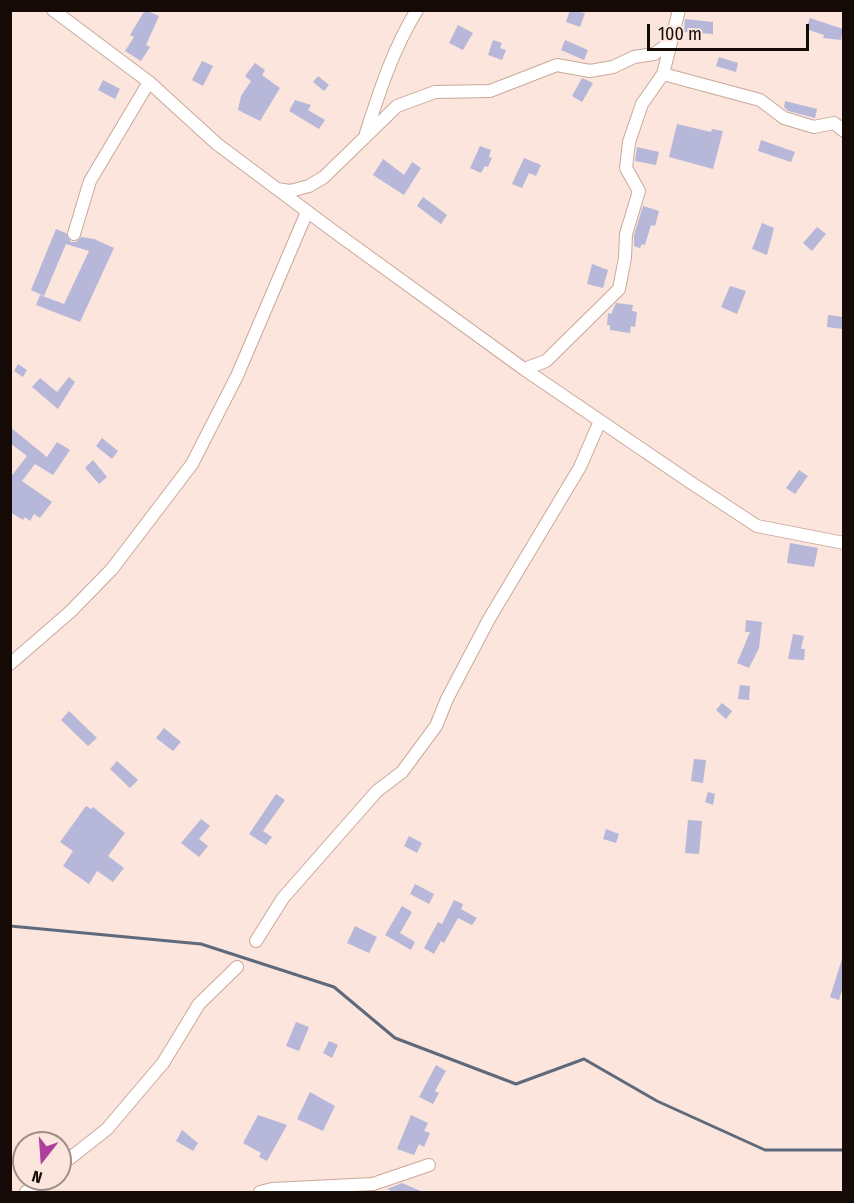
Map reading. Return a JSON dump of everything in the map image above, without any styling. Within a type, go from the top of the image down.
[{"type":"street","points":[[53,10],[149,82],[217,144],[276,189],[524,369],[600,421],[757,526],[843,543]]},
{"type":"street","points":[[365,137],[400,38],[417,10]]},
{"type":"street","points":[[524,369],[546,361],[619,289],[625,258],[626,234],[639,191],[626,168],[629,142],[642,104],[663,74],[679,10]]},
{"type":"street","points":[[276,189],[290,191],[309,186],[324,177],[397,106],[435,92],[490,91],[558,65],[590,71],[613,67],[634,57],[654,54],[671,42]]},
{"type":"street","points":[[663,74],[760,100],[784,118],[814,128],[834,123],[843,131]]},
{"type":"street","points":[[74,234],[90,181],[149,82]]},
{"type":"street","points":[[10,664],[70,612],[112,568],[192,464],[237,376],[307,212]]},
{"type":"street","points":[[256,941],[283,898],[376,791],[402,772],[436,726],[447,699],[489,619],[580,467],[600,421]]},
{"type":"street","points":[[72,1157],[107,1129],[163,1063],[199,1004],[237,967]]},
{"type":"street","points":[[260,1192],[272,1189],[373,1184],[429,1165]]},
{"type":"building","points":[[145,10],[159,16],[146,45],[150,47],[141,61],[125,51],[134,37],[130,35]]},
{"type":"building","points":[[570,10],[585,13],[580,27],[566,22]]},
{"type":"building","points":[[810,18],[843,29],[841,40],[823,38],[824,35],[806,29]]},
{"type":"building","points":[[685,19],[713,22],[713,34],[684,32]]},
{"type":"building","points":[[458,25],[473,33],[463,50],[449,43]]},
{"type":"building","points":[[493,40],[502,43],[500,48],[506,50],[502,60],[488,55]]},
{"type":"building","points":[[565,40],[588,50],[584,60],[561,50]]},
{"type":"building","points":[[719,57],[738,63],[736,72],[716,66]]},
{"type":"building","points":[[202,61],[213,66],[203,86],[192,80]]},
{"type":"building","points":[[255,63],[265,70],[262,75],[280,88],[260,121],[238,110],[241,96],[251,81],[245,76]]},
{"type":"building","points":[[318,76],[329,85],[324,91],[313,82]]},
{"type":"building","points":[[582,78],[593,83],[582,102],[572,96]]},
{"type":"building","points":[[103,80],[120,89],[115,99],[98,90]]},
{"type":"building","points":[[295,100],[311,105],[308,110],[325,120],[319,129],[289,111]]},
{"type":"building","points":[[785,101],[817,109],[815,118],[788,111],[784,107]]},
{"type":"building","points":[[677,124],[711,132],[712,129],[723,131],[713,169],[669,157]]},
{"type":"building","points":[[761,140],[795,152],[791,162],[758,151]]},
{"type":"building","points":[[480,146],[491,150],[489,157],[492,158],[488,167],[485,166],[481,173],[470,168]]},
{"type":"building","points":[[637,147],[659,152],[656,165],[635,161]]},
{"type":"building","points":[[524,158],[541,165],[536,176],[529,173],[522,188],[512,184]]},
{"type":"building","points":[[383,159],[404,175],[412,162],[421,168],[404,195],[373,175]]},
{"type":"building","points":[[423,197],[447,215],[441,224],[417,206]]},
{"type":"building","points":[[643,206],[659,211],[655,226],[651,225],[645,245],[642,244],[640,248],[634,246],[634,235]]},
{"type":"building","points":[[762,223],[774,228],[767,255],[752,249]]},
{"type":"building","points":[[817,227],[826,234],[812,251],[803,243]]},
{"type":"building","points":[[56,229],[66,233],[71,242],[76,242],[81,237],[94,239],[114,248],[80,322],[36,305],[40,295],[64,304],[89,251],[66,244],[44,296],[31,290]]},
{"type":"building","points":[[592,264],[608,270],[603,288],[587,284]]},
{"type":"building","points":[[730,286],[746,291],[737,314],[721,307]]},
{"type":"building","points":[[616,303],[633,305],[632,311],[637,312],[635,327],[631,326],[630,333],[610,330],[610,325],[607,325],[608,313],[611,314]]},
{"type":"building","points":[[828,315],[843,317],[843,329],[827,327]]},
{"type":"building","points":[[18,364],[27,370],[23,377],[14,371]]},
{"type":"building","points":[[69,377],[75,382],[58,409],[32,387],[40,378],[57,392]]},
{"type":"building","points":[[10,427],[47,457],[57,442],[70,450],[53,475],[35,464],[22,481],[52,502],[40,518],[34,514],[30,521],[25,517],[23,520],[10,512],[10,478],[27,456],[10,443]]},
{"type":"building","points":[[102,438],[118,451],[112,459],[96,446]]},
{"type":"building","points":[[93,460],[107,477],[99,484],[85,468]]},
{"type":"building","points":[[799,470],[808,476],[795,494],[786,488]]},
{"type":"building","points":[[790,543],[818,548],[814,567],[787,563]]},
{"type":"building","points":[[746,620],[762,622],[759,648],[749,668],[737,663],[750,632],[745,632]]},
{"type":"building","points":[[793,634],[804,636],[801,649],[805,649],[804,660],[788,659]]},
{"type":"building","points":[[740,685],[750,686],[749,700],[738,699]]},
{"type":"building","points":[[722,703],[732,711],[726,719],[716,710]]},
{"type":"building","points":[[69,711],[97,738],[88,746],[61,720]]},
{"type":"building","points":[[164,728],[181,742],[173,751],[156,738]]},
{"type":"building","points":[[694,759],[706,760],[703,783],[691,781]]},
{"type":"building","points":[[117,761],[138,780],[130,788],[110,769]]},
{"type":"building","points":[[708,792],[715,794],[713,805],[705,802]]},
{"type":"building","points":[[276,794],[285,800],[263,831],[272,837],[266,845],[249,834]]},
{"type":"building","points":[[86,806],[91,809],[93,807],[125,833],[108,856],[124,868],[113,882],[97,871],[89,884],[63,866],[73,851],[60,842]]},
{"type":"building","points":[[201,819],[210,826],[199,839],[208,846],[199,857],[181,843]]},
{"type":"building","points":[[688,820],[702,821],[699,854],[685,853]]},
{"type":"building","points":[[606,829],[619,834],[616,843],[603,839]]},
{"type":"building","points":[[409,836],[422,843],[417,853],[404,846]]},
{"type":"building","points":[[415,884],[434,894],[429,904],[410,894]]},
{"type":"building","points":[[454,900],[463,904],[461,909],[477,918],[472,925],[458,918],[444,943],[441,941],[434,954],[424,948],[438,922],[442,924]]},
{"type":"building","points":[[402,906],[412,912],[400,933],[415,942],[411,950],[385,935]]},
{"type":"building","points":[[355,926],[377,937],[369,953],[347,943]]},
{"type":"building","points":[[842,959],[843,987],[839,1000],[830,997]]},
{"type":"building","points":[[296,1022],[309,1027],[299,1051],[286,1046]]},
{"type":"building","points":[[329,1041],[338,1045],[332,1058],[323,1053]]},
{"type":"building","points":[[436,1065],[446,1071],[435,1091],[439,1093],[433,1104],[419,1097]]},
{"type":"building","points":[[310,1092],[335,1106],[323,1131],[297,1119]]},
{"type":"building","points":[[258,1115],[287,1125],[267,1161],[259,1157],[261,1153],[243,1143]]},
{"type":"building","points":[[411,1115],[428,1123],[424,1131],[430,1133],[424,1147],[419,1144],[414,1155],[397,1149]]},
{"type":"building","points":[[182,1130],[198,1143],[193,1151],[176,1141]]},
{"type":"building","points":[[402,1183],[423,1192],[394,1192],[387,1189]]},
{"type":"waterway","points":[[10,926],[201,944],[334,987],[395,1038],[516,1084],[584,1059],[657,1101],[765,1150],[844,1150]]}]
